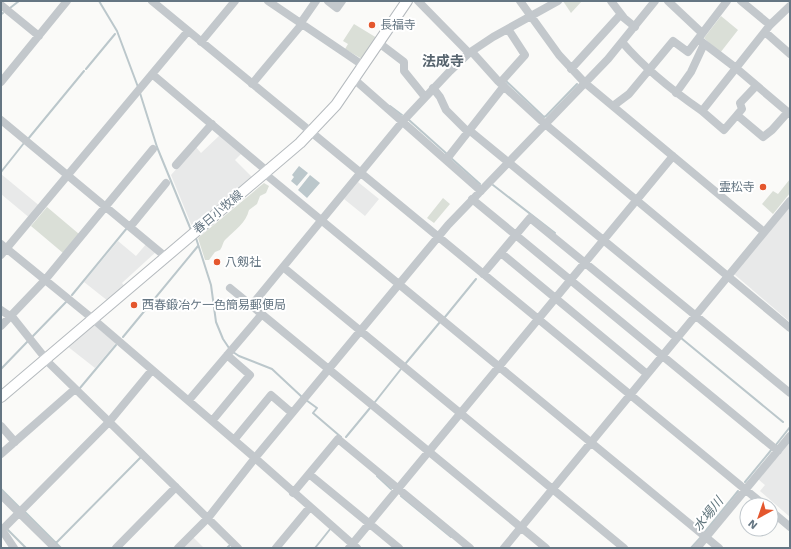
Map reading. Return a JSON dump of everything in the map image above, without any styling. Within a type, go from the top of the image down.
[{"type":"main road","name":"春日小牧線","points":[[1,397],[311,132],[336,105],[355,80],[380,43],[403,3]]},
{"type":"street","points":[[1,82],[67,1]]},
{"type":"street","points":[[152,1],[754,497]]},
{"type":"street","points":[[201,42],[235,1]]},
{"type":"street","points":[[268,1],[364,66]]},
{"type":"street","points":[[252,84],[301,24],[316,1]]},
{"type":"street","points":[[328,1],[337,8],[342,1]]},
{"type":"street","points":[[418,1],[545,124],[790,328]]},
{"type":"street","points":[[520,1],[571,69],[585,83],[764,232]]},
{"type":"street","points":[[251,306],[360,173],[433,88],[470,52],[493,37],[558,1]]},
{"type":"street","points":[[612,1],[621,14],[634,27]]},
{"type":"street","points":[[178,548],[208,518],[255,458],[438,237],[585,83],[622,42],[655,1]]},
{"type":"street","points":[[668,1],[701,39],[789,113],[772,130],[762,137],[737,115]]},
{"type":"street","points":[[613,106],[629,94],[673,41],[688,52],[701,39],[727,1]]},
{"type":"street","points":[[741,1],[770,25]]},
{"type":"street","points":[[1,5],[38,36]]},
{"type":"street","points":[[702,111],[770,25],[790,6]]},
{"type":"street","points":[[571,69],[621,14]]},
{"type":"street","points":[[446,160],[525,55],[508,29]]},
{"type":"street","points":[[1,255],[4,246],[68,176],[188,31]]},
{"type":"street","points":[[765,32],[790,54]]},
{"type":"street","points":[[676,93],[691,72],[701,39]]},
{"type":"street","points":[[622,42],[649,70],[724,130],[742,108],[740,103],[756,86]]},
{"type":"street","points":[[380,43],[404,62],[404,71],[425,97]]},
{"type":"street","points":[[152,74],[212,124],[321,220],[720,548]]},
{"type":"street","points":[[355,80],[404,121],[481,191]]},
{"type":"street","points":[[433,88],[440,97],[446,110],[469,131],[604,239],[790,394]]},
{"type":"street","points":[[1,120],[166,257]]},
{"type":"street","points":[[176,165],[212,124]]},
{"type":"street","points":[[1,326],[45,280],[154,149]]},
{"type":"street","points":[[4,246],[212,420],[353,547],[369,524],[428,451],[673,156]]},
{"type":"street","points":[[130,227],[166,183]]},
{"type":"street","points":[[472,200],[775,449]]},
{"type":"street","points":[[504,548],[790,201]]},
{"type":"street","points":[[483,274],[530,218],[677,338]]},
{"type":"street","points":[[501,253],[647,374]]},
{"type":"street","points":[[283,267],[624,548]]},
{"type":"street","points":[[230,288],[546,548]]},
{"type":"street","points":[[1,310],[11,316],[46,359],[75,389],[238,548]]},
{"type":"street","points":[[188,400],[262,314]]},
{"type":"street","points":[[212,420],[250,375],[227,355]]},
{"type":"street","points":[[14,548],[2,530],[109,422],[152,370]]},
{"type":"street","points":[[1,454],[75,389]]},
{"type":"street","points":[[234,440],[271,396],[292,414]]},
{"type":"street","points":[[1,426],[15,442]]},
{"type":"street","points":[[697,548],[704,535],[745,490],[775,449],[790,436]]},
{"type":"street","points":[[293,493],[338,439],[470,548]]},
{"type":"street","points":[[309,474],[399,548]]},
{"type":"street","points":[[116,548],[176,487]]},
{"type":"street","points":[[1,495],[55,548]]},
{"type":"street","points":[[276,548],[310,507]]},
{"type":"street","points":[[779,518],[790,527]]},
{"type":"shaded area","points":[[563,1],[582,1],[571,13]]},
{"type":"shaded area","points":[[721,16],[738,30],[720,53],[704,38]]},
{"type":"shaded area","points":[[354,24],[377,38],[362,59],[345,49],[348,44],[343,41]]},
{"type":"shaded area","points":[[220,135],[242,153],[235,160],[253,178],[193,229],[171,175],[196,147],[201,153]]},
{"type":"shaded area","points":[[299,166],[308,173],[297,186],[291,181],[294,177],[292,175]]},
{"type":"shaded area","points":[[1,174],[41,207],[31,219],[1,194]]},
{"type":"shaded area","points":[[310,175],[320,183],[307,198],[298,190]]},
{"type":"shaded area","points":[[790,179],[790,193],[773,214],[762,204],[773,191],[778,194]]},
{"type":"shaded area","points":[[358,182],[379,199],[365,216],[344,199]]},
{"type":"shaded area","points":[[264,183],[269,186],[266,193],[260,196],[257,204],[249,210],[243,223],[225,240],[220,250],[215,252],[209,260],[205,260],[198,238]]},
{"type":"shaded area","points":[[443,198],[450,204],[434,223],[427,218]]},
{"type":"shaded area","points":[[790,206],[790,322],[734,274]]},
{"type":"shaded area","points":[[47,207],[79,234],[63,253],[31,226]]},
{"type":"shaded area","points":[[118,241],[136,256],[147,243],[157,251],[122,283],[125,287],[108,301],[84,282]]},
{"type":"shaded area","points":[[93,324],[116,343],[95,368],[67,346]]},
{"type":"shaded area","points":[[790,440],[790,517],[779,507],[779,497],[767,497],[760,491],[765,485],[758,479]]},
{"type":"shaded area","points":[[193,537],[204,548],[183,548]]},
{"type":"waterway","points":[[10,8],[19,1]]},
{"type":"waterway","points":[[99,1],[117,31],[138,87]]},
{"type":"waterway","points":[[86,69],[115,34]]},
{"type":"waterway","points":[[28,139],[84,71]]},
{"type":"waterway","points":[[506,81],[544,117],[577,84]]},
{"type":"waterway","points":[[140,93],[157,147],[191,230]]},
{"type":"waterway","points":[[390,106],[402,115]]},
{"type":"waterway","points":[[409,120],[447,154]]},
{"type":"waterway","points":[[1,172],[24,143]]},
{"type":"waterway","points":[[451,158],[480,184]]},
{"type":"waterway","points":[[493,185],[555,233]]},
{"type":"waterway","points":[[72,295],[127,228]]},
{"type":"waterway","points":[[196,238],[211,285],[216,322],[223,339],[229,348]]},
{"type":"waterway","points":[[123,337],[198,246]]},
{"type":"waterway","points":[[445,317],[476,279]]},
{"type":"waterway","points":[[33,336],[67,301]]},
{"type":"waterway","points":[[406,363],[440,322]]},
{"type":"waterway","points":[[681,338],[783,422]]},
{"type":"waterway","points":[[1,369],[28,341]]},
{"type":"waterway","points":[[80,388],[116,345]]},
{"type":"waterway","points":[[233,352],[239,356],[272,369],[302,397]]},
{"type":"waterway","points":[[375,402],[401,369]]},
{"type":"waterway","points":[[306,400],[317,408],[313,413],[341,437]]},
{"type":"waterway","points":[[346,437],[370,408]]},
{"type":"waterway","name":"水場川","points":[[775,446],[790,427]]},
{"type":"waterway","name":"水場川","points":[[745,482],[772,449]]},
{"type":"waterway","points":[[56,543],[141,457]]},
{"type":"waterway","points":[[377,476],[391,489]]},
{"type":"waterway","points":[[1,489],[20,508]]},
{"type":"waterway","name":"水場川","points":[[704,533],[738,491]]},
{"type":"waterway","points":[[401,496],[451,537]]},
{"type":"waterway","points":[[24,511],[61,548]]},
{"type":"waterway","points":[[315,548],[331,528]]},
{"type":"waterway","points":[[7,529],[26,548]]},
{"type":"waterway","name":"水場川","points":[[691,548],[701,537]]},
{"type":"waterway","points":[[227,548],[230,545]]},
{"type":"place","name":"長福寺","points":[[372,25]]},
{"type":"place","name":"霊松寺","points":[[763,187]]},
{"type":"place","name":"八剱社","points":[[217,262]]},
{"type":"place","name":"西春鍛冶ケ一色簡易郵便局","points":[[134,305]]},
{"type":"district","name":"法成寺","points":[[443,61]]}]
